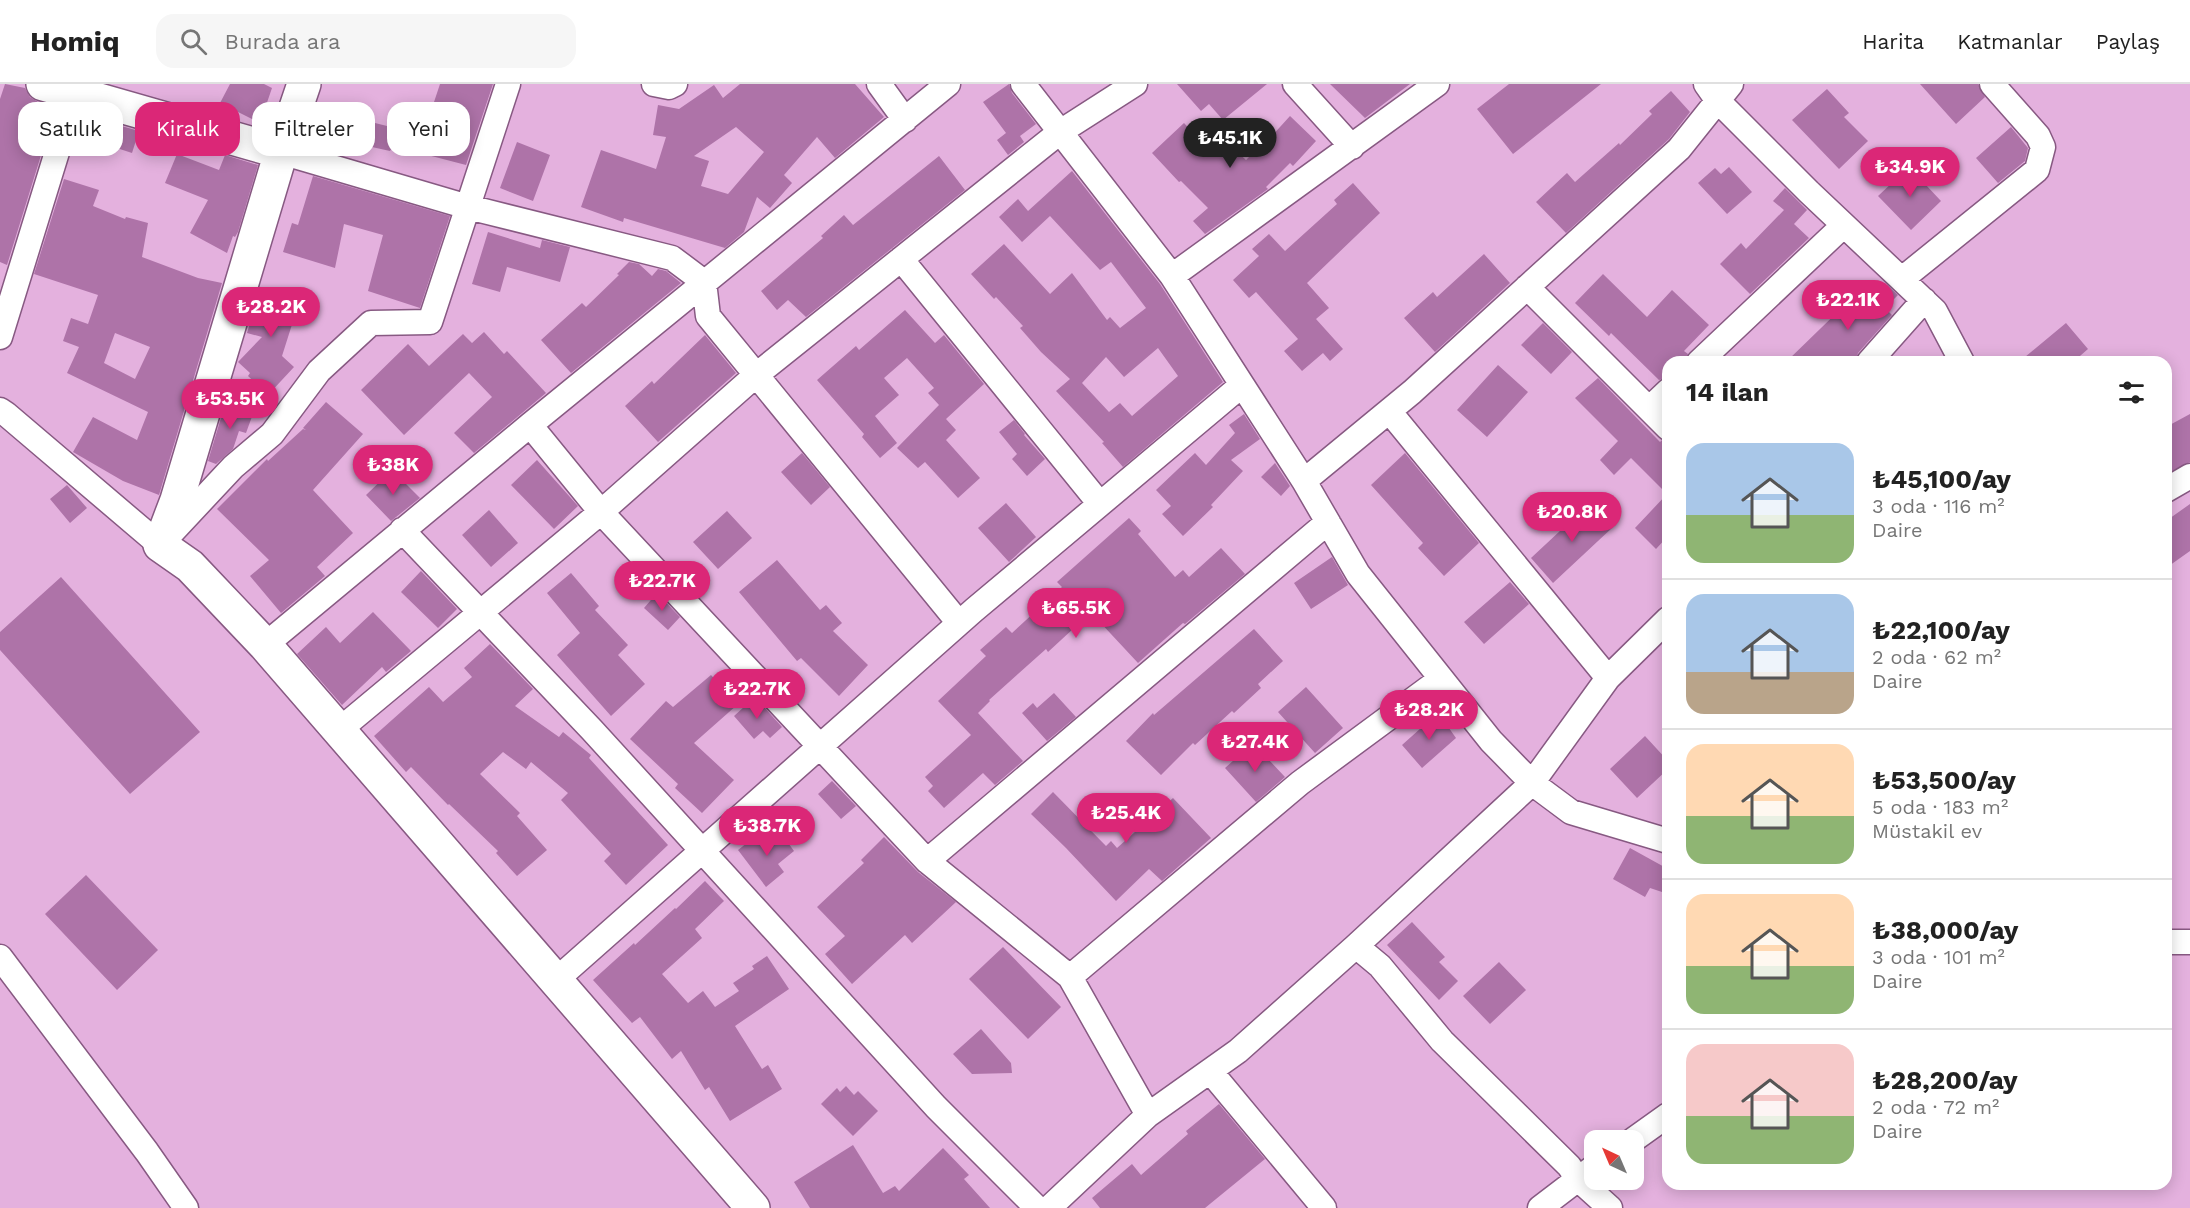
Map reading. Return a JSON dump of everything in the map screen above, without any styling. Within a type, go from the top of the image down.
[{"type":"street","points":[[43,84],[76,88],[252,143]]},
{"type":"street","points":[[298,102],[304,84]]},
{"type":"street","points":[[160,545],[233,467],[272,434],[319,371],[371,323],[430,322],[508,84]]},
{"type":"street","points":[[654,84],[669,87],[675,84]]},
{"type":"street","points":[[879,84],[905,120]]},
{"type":"street","points":[[266,645],[402,530],[948,84]]},
{"type":"street","points":[[1023,84],[1172,276],[1304,481],[1358,574],[1491,741],[1532,783],[1571,812],[1662,840]]},
{"type":"street","points":[[338,731],[601,512],[755,376],[1060,132],[1135,84]]},
{"type":"street","points":[[1295,84],[1352,147]]},
{"type":"street","points":[[1172,276],[1437,84]]},
{"type":"street","points":[[1902,279],[2037,170],[2043,147],[2038,136],[1992,84]]},
{"type":"street","points":[[0,337],[76,88]]},
{"type":"street","points":[[1304,481],[1389,411],[1679,149],[1718,90],[1845,225],[1935,311],[1959,356]]},
{"type":"street","points":[[160,545],[177,500],[280,156]]},
{"type":"street","points":[[295,156],[468,207],[672,258],[704,282],[708,316],[959,623]]},
{"type":"street","points":[[1705,356],[1845,225]]},
{"type":"street","points":[[901,259],[1100,504]]},
{"type":"street","points":[[1527,287],[1662,422]]},
{"type":"street","points":[[1874,356],[1924,300]]},
{"type":"street","points":[[556,980],[959,623],[1242,385]]},
{"type":"street","points":[[1649,409],[1662,397]]},
{"type":"street","points":[[0,411],[117,506],[160,545],[190,566],[266,645],[338,731],[753,1208]]},
{"type":"street","points":[[1389,411],[1608,678]]},
{"type":"street","points":[[530,425],[601,512],[927,861],[1070,977],[1148,1115]]},
{"type":"street","points":[[2172,486],[2190,476]]},
{"type":"street","points":[[927,861],[1328,522]]},
{"type":"street","points":[[402,530],[592,730],[936,1107],[1051,1206],[1148,1115],[1238,1051],[1356,946],[1532,783],[1608,678],[1662,628]]},
{"type":"street","points":[[1070,977],[1300,783],[1441,679]]},
{"type":"street","points":[[2172,942],[2190,942]]},
{"type":"street","points":[[1356,946],[1380,966],[1442,1041],[1561,1159],[1584,1172]]},
{"type":"street","points":[[0,957],[147,1152],[186,1208]]},
{"type":"street","points":[[1210,1071],[1324,1208]]},
{"type":"street","points":[[1644,1132],[1662,1119]]},
{"type":"street","points":[[1540,1208],[1584,1175]]},
{"type":"street","points":[[1598,1190],[1610,1208]]},
{"type":"building","points":[[5,84],[25,88],[30,97],[38,102],[18,102],[18,156],[41,156],[7,265],[0,262],[0,99]]},
{"type":"building","points":[[230,84],[264,84],[272,88],[267,102],[252,102],[252,119],[240,113],[240,102],[221,102]]},
{"type":"building","points":[[440,84],[493,84],[470,153],[470,102],[434,102]]},
{"type":"building","points":[[740,84],[855,84],[884,117],[835,158],[817,137],[784,175],[792,183],[770,208],[757,197],[744,232],[725,248],[624,218],[623,222],[581,207],[601,150],[656,169],[666,137],[653,135],[658,105],[679,109],[714,85],[723,98]],"holes":[[[736,127],[764,152],[728,194],[701,186],[709,161],[694,156]]]},
{"type":"building","points":[[1009,84],[1012,93],[1036,124],[1020,136],[1024,142],[1008,155],[997,140],[1006,133],[983,102]]},
{"type":"building","points":[[1177,84],[1267,84],[1223,120],[1209,104],[1201,111]]},
{"type":"building","points":[[1330,84],[1410,84],[1365,118]]},
{"type":"building","points":[[1509,84],[1601,84],[1513,154],[1477,109]]},
{"type":"building","points":[[1920,84],[1978,84],[1985,97],[1956,124]]},
{"type":"building","points":[[1827,89],[1849,113],[1844,117],[1868,141],[1839,169],[1792,120]]},
{"type":"building","points":[[1671,91],[1690,112],[1669,139],[1566,233],[1536,202],[1567,173],[1575,182],[1619,143],[1620,145],[1652,114],[1649,111]]},
{"type":"building","points":[[1290,116],[1316,141],[1293,166],[1290,163],[1266,187],[1268,189],[1205,234],[1193,221],[1208,208],[1152,153],[1184,123],[1215,157],[1229,144],[1246,160],[1258,148],[1260,149]]},
{"type":"building","points":[[375,123],[387,126],[387,150],[375,148]]},
{"type":"building","points":[[123,126],[135,130],[132,153],[123,150]]},
{"type":"building","points":[[2011,127],[2028,148],[2025,161],[1998,183],[1976,158]]},
{"type":"building","points":[[517,142],[550,155],[533,201],[500,188]]},
{"type":"building","points":[[176,156],[182,156],[219,170],[225,156],[258,165],[238,232],[235,237],[233,236],[227,253],[190,233],[208,200],[165,183]]},
{"type":"building","points":[[431,156],[469,156],[466,165]]},
{"type":"building","points":[[939,156],[965,190],[806,317],[788,300],[777,310],[761,291],[823,238],[821,236],[844,215],[853,225]]},
{"type":"building","points":[[1729,167],[1752,192],[1727,214],[1698,183],[1715,168],[1721,174]]},
{"type":"building","points":[[1909,167],[1941,201],[1911,230],[1878,196]]},
{"type":"building","points":[[1072,171],[1160,284],[1223,382],[1123,467],[1102,443],[1104,442],[1056,391],[1070,379],[1041,352],[1020,328],[1023,326],[971,274],[1004,244],[1050,294],[1072,273],[1107,320],[1110,317],[1120,328],[1146,308],[1111,262],[1100,270],[1050,216],[1022,242],[999,217],[1018,199],[1028,211]],"holes":[[[1158,348],[1178,376],[1132,416],[1120,403],[1109,412],[1082,383],[1106,357],[1124,377]]]},
{"type":"building","points":[[313,176],[450,216],[420,308],[368,291],[383,235],[344,224],[335,268],[283,252],[292,223],[298,225]]},
{"type":"building","points":[[64,179],[99,190],[93,206],[125,219],[126,217],[148,223],[142,257],[198,278],[222,283],[159,495],[123,481],[73,452],[93,417],[137,440],[148,412],[67,373],[79,347],[63,341],[71,318],[88,324],[98,295],[34,274]],"holes":[[[115,333],[150,347],[135,379],[104,363]]]},
{"type":"building","points":[[1353,183],[1380,213],[1307,283],[1329,308],[1316,319],[1343,349],[1330,361],[1323,353],[1302,371],[1284,351],[1298,339],[1256,292],[1249,298],[1233,280],[1259,256],[1252,249],[1269,234],[1285,251],[1337,204],[1334,200]]},
{"type":"building","points":[[1785,188],[1807,210],[1794,224],[1809,238],[1750,294],[1720,264],[1741,243],[1746,249],[1784,210],[1773,201]]},
{"type":"building","points":[[488,232],[540,248],[542,240],[570,247],[560,282],[507,267],[500,292],[472,284]]},
{"type":"building","points":[[1484,254],[1510,283],[1435,352],[1404,318],[1433,292],[1437,297]]},
{"type":"building","points":[[629,262],[639,264],[652,276],[658,269],[666,271],[681,283],[571,373],[541,340],[582,303],[586,307]]},
{"type":"building","points":[[1603,274],[1647,317],[1672,290],[1709,325],[1684,351],[1687,356],[1662,356],[1662,379],[1659,380],[1611,333],[1609,336],[1575,303]]},
{"type":"building","points":[[1887,285],[1898,295],[1885,308],[1892,315],[1857,356],[1792,356],[1855,295],[1864,304]]},
{"type":"building","points":[[260,290],[306,298],[301,316],[295,315],[282,356],[294,367],[268,395],[248,376],[250,373],[238,362],[262,337],[247,333]]},
{"type":"building","points":[[905,310],[935,343],[944,335],[984,384],[946,419],[956,430],[946,440],[980,478],[958,498],[925,462],[918,468],[897,448],[939,405],[928,393],[934,388],[907,358],[884,378],[899,395],[875,416],[897,443],[880,458],[862,437],[864,434],[817,380],[856,346],[859,350]]},
{"type":"building","points":[[1543,323],[1572,352],[1551,374],[1521,345]]},
{"type":"building","points":[[2066,323],[2088,349],[2080,356],[2026,356]]},
{"type":"building","points":[[484,332],[504,354],[507,351],[546,393],[474,453],[454,433],[492,397],[469,373],[404,435],[361,390],[408,344],[429,366],[463,334],[472,343]]},
{"type":"building","points":[[705,335],[736,373],[658,442],[625,406],[652,381],[654,384]]},
{"type":"building","points":[[1498,365],[1528,392],[1487,437],[1457,410]]},
{"type":"building","points":[[1598,378],[1660,442],[1662,440],[1662,489],[1631,458],[1614,475],[1600,460],[1618,441],[1575,398]]},
{"type":"building","points":[[226,401],[254,411],[246,433],[239,431],[233,449],[216,464],[208,461]]},
{"type":"building","points":[[326,402],[363,434],[313,490],[353,533],[317,567],[325,576],[281,613],[250,576],[269,560],[217,509],[267,459],[268,461],[303,429],[306,430],[303,428]]},
{"type":"building","points":[[1244,414],[1260,439],[1231,460],[1243,471],[1211,505],[1213,507],[1183,536],[1162,514],[1171,506],[1156,490],[1195,453],[1206,465],[1235,433],[1229,425]]},
{"type":"building","points":[[2190,414],[2190,462],[2172,471],[2172,424]]},
{"type":"building","points":[[1014,420],[1045,459],[1027,476],[1012,459],[1017,454],[999,432]]},
{"type":"building","points":[[802,453],[830,487],[811,505],[781,472]]},
{"type":"building","points":[[1405,453],[1479,543],[1444,576],[1418,548],[1423,543],[1371,485]]},
{"type":"building","points":[[537,460],[578,506],[554,529],[511,485]]},
{"type":"building","points":[[1275,463],[1290,486],[1281,496],[1261,477]]},
{"type":"building","points":[[392,470],[420,498],[391,521],[366,495]]},
{"type":"building","points":[[67,485],[87,508],[70,523],[50,499]]},
{"type":"building","points":[[1662,499],[1662,542],[1656,549],[1635,528]]},
{"type":"building","points":[[1006,503],[1036,537],[1009,562],[978,528]]},
{"type":"building","points":[[1590,503],[1613,527],[1553,583],[1531,558]]},
{"type":"building","points":[[2190,504],[2190,551],[2172,564],[2172,517]]},
{"type":"building","points":[[489,510],[518,543],[491,567],[462,535]]},
{"type":"building","points":[[727,511],[752,538],[718,569],[693,542]]},
{"type":"building","points":[[1129,518],[1141,531],[1138,534],[1175,577],[1183,570],[1189,577],[1221,548],[1245,574],[1185,624],[1183,623],[1138,663],[1097,619],[1092,623],[1086,617],[1048,652],[1046,649],[989,700],[978,713],[1023,761],[995,785],[983,773],[944,808],[928,791],[933,786],[925,777],[971,735],[938,701],[986,656],[980,650],[1006,627],[1012,633],[1062,587],[1057,582]]},
{"type":"building","points":[[1332,557],[1348,585],[1311,609],[1294,583]]},
{"type":"building","points":[[777,560],[820,610],[826,605],[842,623],[833,631],[868,665],[839,696],[801,658],[797,661],[739,592]]},
{"type":"building","points":[[421,571],[457,609],[438,628],[401,592]]},
{"type":"building","points":[[571,573],[599,606],[595,610],[628,645],[618,655],[645,684],[611,716],[557,655],[580,633],[547,593]]},
{"type":"building","points":[[61,577],[200,732],[130,794],[0,650],[0,632]]},
{"type":"building","points":[[1510,582],[1529,604],[1484,644],[1464,622]]},
{"type":"building","points":[[657,593],[680,617],[668,630],[644,608]]},
{"type":"building","points":[[373,612],[411,651],[386,672],[382,667],[342,705],[297,654],[326,627],[340,643]]},
{"type":"building","points":[[1254,629],[1283,661],[1258,684],[1261,688],[1195,745],[1193,743],[1161,775],[1126,741],[1153,713],[1154,715]]},
{"type":"building","points":[[490,644],[533,689],[515,706],[559,737],[563,732],[591,755],[589,758],[668,845],[626,885],[604,861],[611,854],[561,800],[568,793],[531,762],[526,769],[503,752],[480,774],[520,813],[517,816],[547,850],[517,876],[496,853],[498,851],[411,767],[406,772],[374,736],[429,687],[443,702],[472,677],[464,668]]},
{"type":"building","points":[[711,675],[737,705],[694,743],[734,780],[702,813],[675,788],[678,784],[630,739],[666,701],[673,707]]},
{"type":"building","points":[[1306,687],[1343,728],[1315,753],[1278,712]]},
{"type":"building","points":[[1054,693],[1076,717],[1047,741],[1022,713],[1033,703],[1037,708]]},
{"type":"building","points":[[755,697],[782,727],[770,738],[763,731],[754,739],[734,716]]},
{"type":"building","points":[[1439,714],[1456,738],[1422,768],[1402,745]]},
{"type":"building","points":[[1645,736],[1662,754],[1662,775],[1637,798],[1610,769]]},
{"type":"building","points":[[1253,743],[1285,777],[1256,802],[1225,768]]},
{"type":"building","points":[[832,781],[856,806],[841,819],[818,794]]},
{"type":"building","points":[[1053,792],[1106,846],[1111,841],[1117,848],[1173,798],[1211,838],[1162,881],[1149,869],[1116,901],[1031,814]]},
{"type":"building","points":[[780,832],[794,851],[778,864],[784,872],[766,887],[738,850],[756,836],[763,846]]},
{"type":"building","points":[[884,837],[918,872],[956,902],[912,943],[905,935],[852,984],[825,954],[845,936],[817,907],[864,863],[861,860]]},
{"type":"building","points":[[1630,848],[1662,866],[1662,892],[1650,888],[1645,897],[1613,879]]},
{"type":"building","points":[[86,875],[158,950],[117,990],[45,914]]},
{"type":"building","points":[[705,881],[724,901],[695,929],[702,938],[662,974],[688,1003],[703,991],[715,1007],[739,991],[733,983],[754,969],[752,966],[767,956],[789,989],[735,1026],[762,1069],[768,1065],[782,1089],[730,1121],[709,1087],[705,1090],[681,1051],[672,1059],[640,1017],[632,1023],[593,980]]},
{"type":"building","points":[[1412,922],[1445,957],[1439,962],[1458,981],[1439,1000],[1387,945]]},
{"type":"building","points":[[1003,947],[1061,1007],[1028,1039],[969,979]]},
{"type":"building","points":[[1499,962],[1526,990],[1490,1024],[1463,996]]},
{"type":"building","points":[[981,1029],[1011,1063],[1012,1073],[972,1074],[953,1054]]},
{"type":"building","points":[[846,1086],[854,1095],[858,1091],[878,1111],[853,1136],[821,1104],[837,1088],[840,1092]]},
{"type":"building","points":[[1219,1104],[1265,1159],[1205,1208],[1100,1208],[1092,1198],[1132,1164],[1141,1175],[1188,1134],[1186,1131]]},
{"type":"building","points":[[853,1145],[883,1193],[895,1186],[899,1191],[943,1148],[969,1175],[964,1179],[990,1208],[810,1208],[794,1182]]}]
